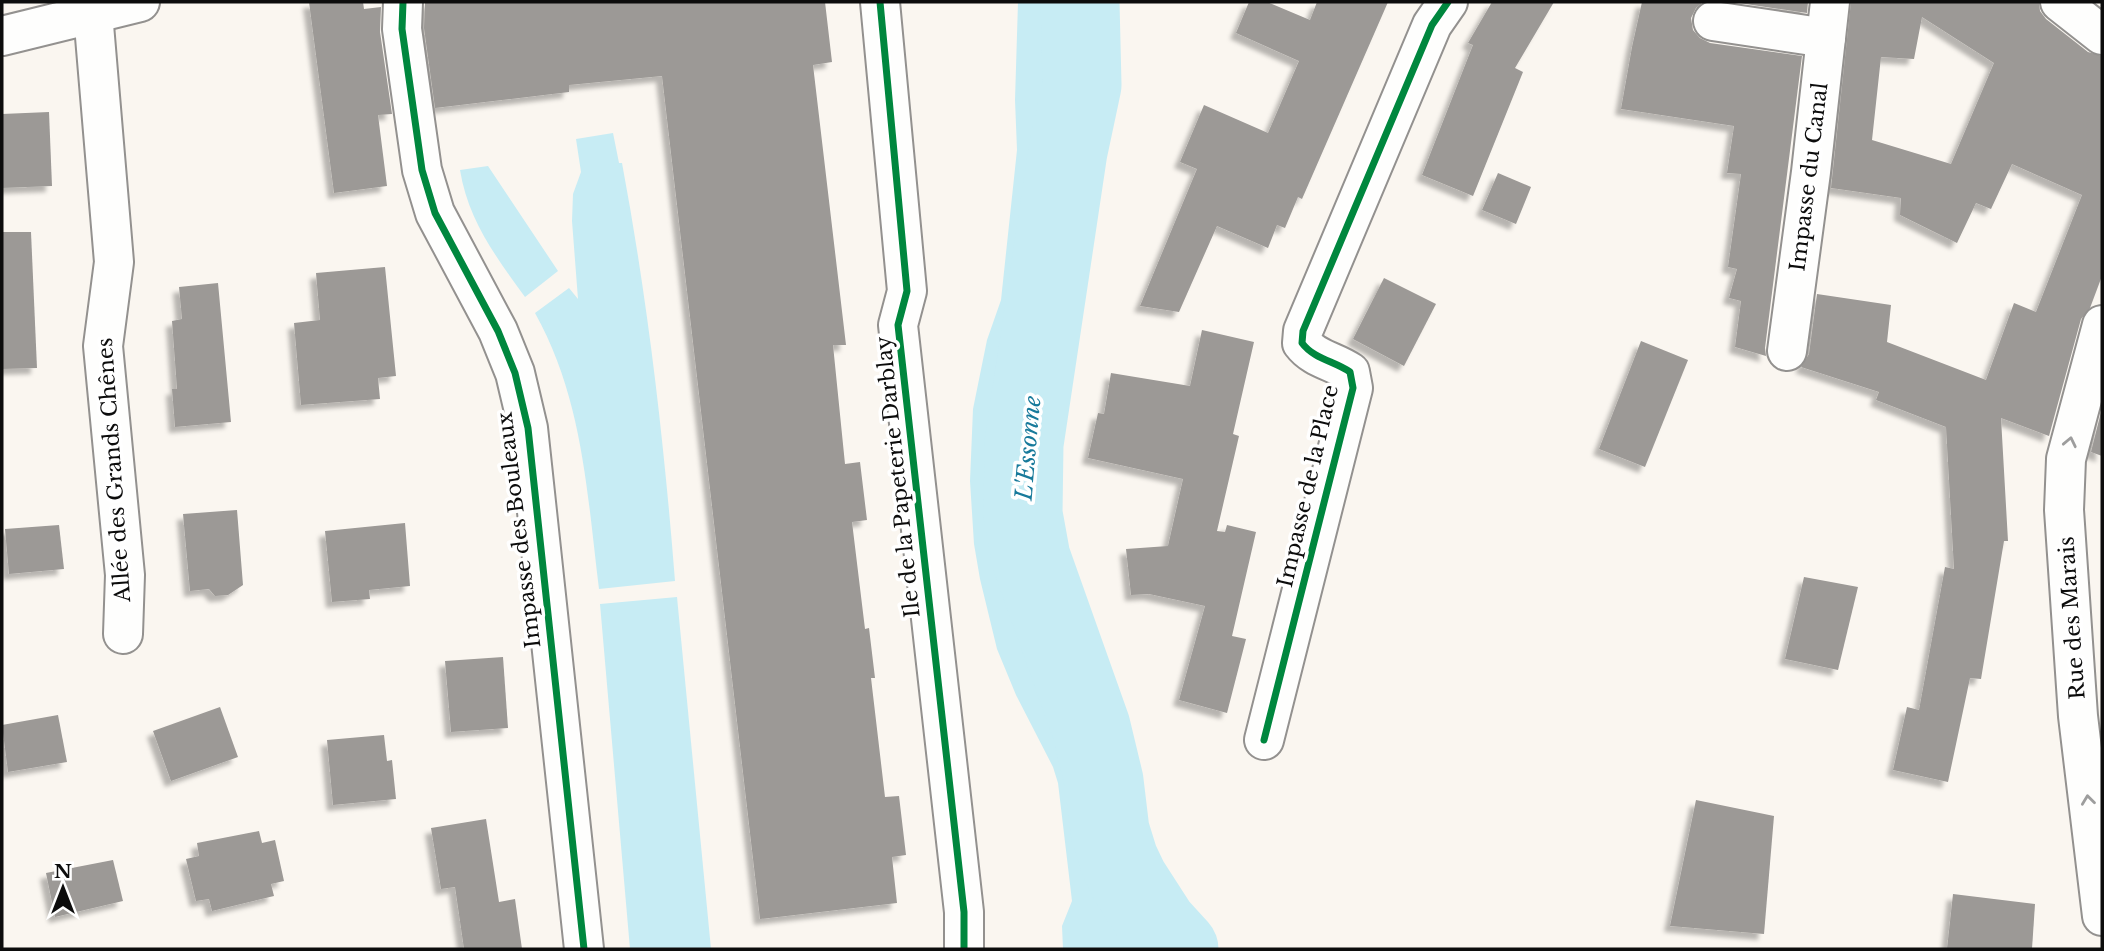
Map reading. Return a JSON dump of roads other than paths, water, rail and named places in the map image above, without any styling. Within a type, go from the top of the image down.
[{"type":"street","points":[[2,36],[139,2]]},
{"type":"street","name":"Impasse des Bouleaux","points":[[403,2],[402,29],[422,170],[435,213],[503,341],[515,373],[527,428],[584,949]]},
{"type":"street","name":"Ile de la Papeterie Darblay","points":[[880,2],[907,291],[898,325],[964,912],[964,949]]},
{"type":"street","name":"Impasse de la Place","points":[[1264,740],[1353,388],[1350,372],[1310,353],[1302,343],[1303,331],[1432,24],[1448,2]]},
{"type":"street","points":[[2060,2],[2102,35]]},
{"type":"street","name":"Allée des Grands Chênes","points":[[93,13],[114,262],[103,346],[125,575],[123,634]]},
{"type":"street","points":[[1713,21],[1828,20]]},
{"type":"street","name":"Impasse du Canal","points":[[1787,351],[1828,20]]},
{"type":"street","name":"Rue des Marais","points":[[2102,324],[2066,459],[2064,510],[2078,716],[2102,916]]},
{"type":"water","points":[[1018,2],[1102,2],[1068,151],[1044,301],[1024,444],[1023,514],[1031,558],[1091,727],[1104,781],[1110,831],[1119,860],[1158,926],[1179,949],[1063,949],[1062,926],[1072,901],[1058,783],[997,649],[974,544],[970,481],[973,409],[987,340],[1001,300],[1017,150],[1015,100]]},
{"type":"water","points":[[613,133],[619,163],[622,163],[647,319],[666,476],[675,581],[599,589],[586,482],[573,413],[564,379],[535,313],[569,288],[578,299],[572,221],[573,194],[581,172],[576,139]]},
{"type":"water","points":[[488,166],[558,271],[525,297],[476,222],[464,188],[460,170]]},
{"type":"water","points":[[677,597],[711,949],[630,949],[600,604]]},
{"type":"waterway","name":"L'Essonne","points":[[1080,2],[1082,85],[1068,151],[1024,444],[1023,514],[1031,558],[1091,727],[1104,781],[1110,831],[1119,860],[1158,926],[1179,949]]}]
